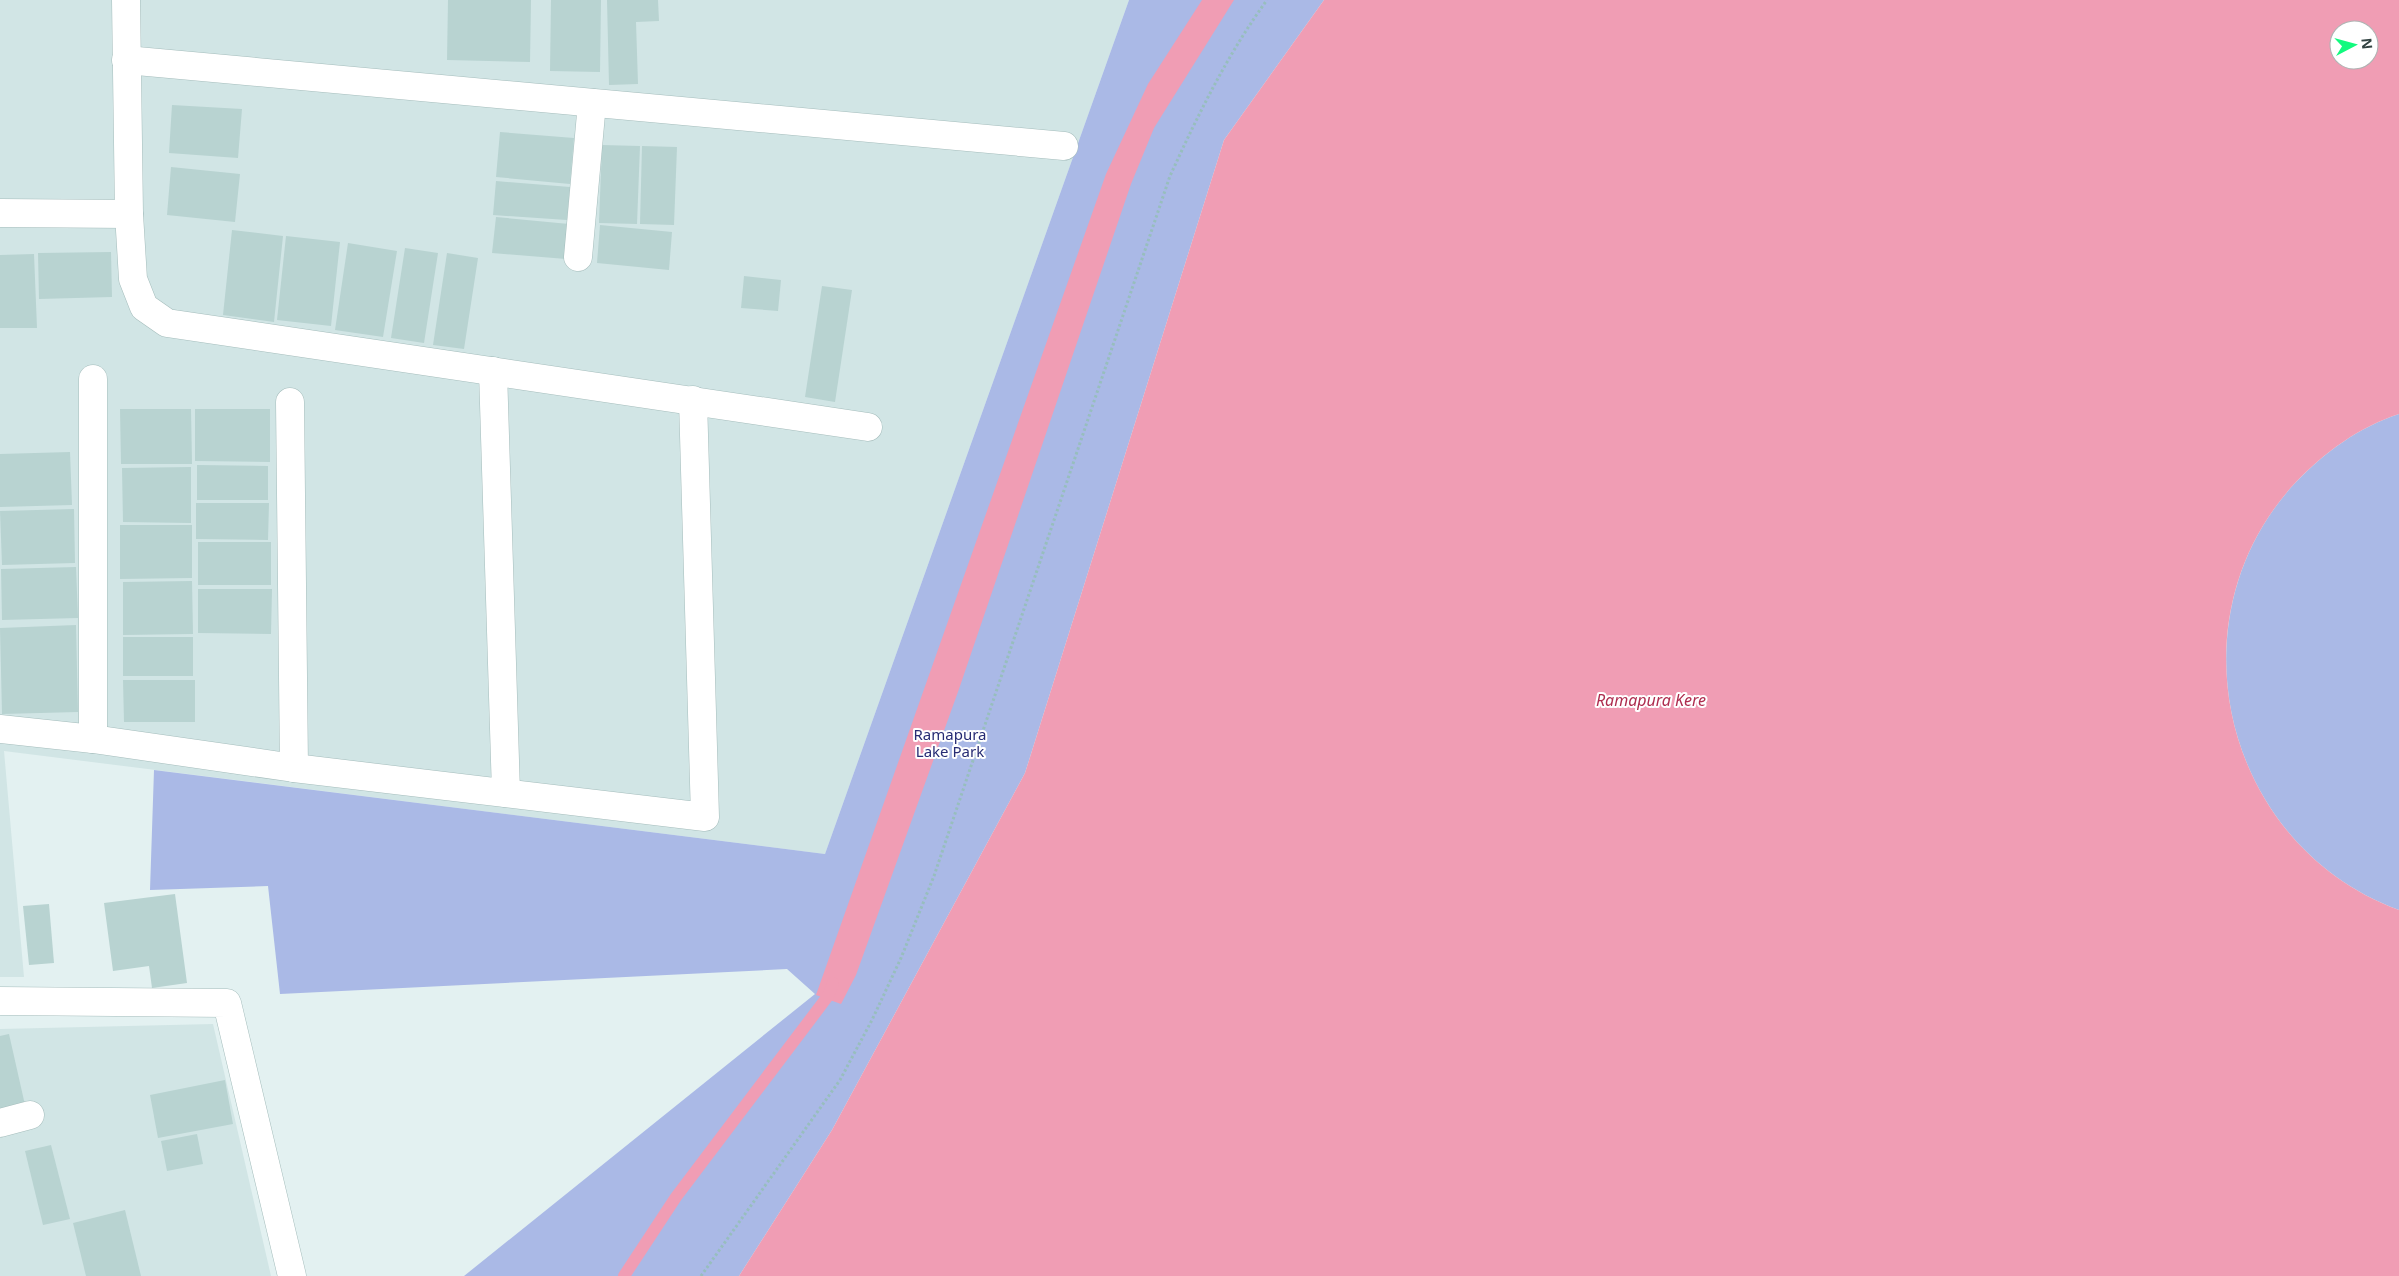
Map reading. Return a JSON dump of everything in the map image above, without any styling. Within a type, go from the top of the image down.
[{"type":"street","points":[[126,0],[129,214],[133,279],[144,308],[167,323],[868,426]]},
{"type":"street","points":[[126,60],[1064,146]]},
{"type":"street","points":[[578,257],[592,103]]},
{"type":"street","points":[[0,213],[129,214]]},
{"type":"street","points":[[493,371],[506,793]]},
{"type":"street","points":[[93,379],[93,739]]},
{"type":"street","points":[[0,729],[93,739],[294,768],[705,817],[693,400]]},
{"type":"street","points":[[290,402],[294,768]]},
{"type":"street","points":[[0,1001],[227,1003],[292,1276]]},
{"type":"street","points":[[0,1123],[30,1115]]},
{"type":"path","points":[[701,1276],[840,1080],[901,958],[934,876],[1170,176],[1196,119],[1226,63],[1267,0]]},
{"type":"shaded area","points":[[0,0],[1129,0],[825,854],[4,751],[24,977],[0,977]]},
{"type":"shaded area","points":[[213,1024],[271,1276],[0,1276],[0,1029]]},
{"type":"green space","name":"Ramapura Lake Park","points":[[1129,0],[1324,0],[1224,140],[1025,773],[832,1130],[739,1276],[464,1276],[815,994],[787,969],[280,994],[268,886],[150,890],[154,770],[825,854]]},
{"type":"green space","points":[[2399,414],[2399,910],[2339,879],[2291,835],[2256,783],[2234,723],[2226,661],[2233,598],[2256,537],[2296,482],[2319,461],[2356,433]]},
{"type":"water","points":[[1202,0],[1234,0],[1154,128],[1131,184],[959,689],[856,975],[841,1004],[816,995],[1106,174],[1148,84]]},
{"type":"water","name":"Ramapura Kere","points":[[1324,0],[2399,0],[2399,414],[2356,433],[2319,461],[2296,482],[2256,537],[2233,598],[2226,661],[2234,723],[2256,783],[2291,835],[2339,879],[2399,910],[2399,1276],[739,1276],[832,1130],[1025,773],[1224,140]]},
{"type":"building","points":[[448,0],[531,0],[530,62],[447,60]]},
{"type":"building","points":[[551,0],[601,0],[600,72],[550,71]]},
{"type":"building","points":[[607,0],[658,0],[659,21],[636,22],[638,84],[609,85]]},
{"type":"building","points":[[172,105],[242,109],[238,158],[169,153]]},
{"type":"building","points":[[500,132],[574,138],[570,184],[496,177]]},
{"type":"building","points":[[602,145],[640,146],[637,224],[599,223]]},
{"type":"building","points":[[642,146],[677,147],[674,225],[640,224]]},
{"type":"building","points":[[171,167],[240,174],[235,222],[167,215]]},
{"type":"building","points":[[496,181],[570,187],[567,220],[493,215]]},
{"type":"building","points":[[496,217],[569,224],[566,259],[492,253]]},
{"type":"building","points":[[600,225],[672,232],[669,270],[597,263]]},
{"type":"building","points":[[232,230],[283,236],[274,322],[223,315]]},
{"type":"building","points":[[286,236],[340,242],[331,326],[277,320]]},
{"type":"building","points":[[348,243],[397,251],[383,337],[335,330]]},
{"type":"building","points":[[405,248],[438,253],[424,343],[391,338]]},
{"type":"building","points":[[111,252],[112,297],[39,299],[38,253]]},
{"type":"building","points":[[447,253],[478,258],[464,349],[433,345]]},
{"type":"building","points":[[34,254],[37,328],[0,328],[0,255]]},
{"type":"building","points":[[744,276],[781,280],[778,311],[741,308]]},
{"type":"building","points":[[822,286],[852,290],[835,402],[805,397]]},
{"type":"building","points":[[120,409],[191,409],[192,464],[121,464]]},
{"type":"building","points":[[195,409],[270,409],[270,462],[195,461]]},
{"type":"building","points":[[70,452],[72,505],[0,507],[0,454]]},
{"type":"building","points":[[197,465],[268,466],[268,500],[197,500]]},
{"type":"building","points":[[191,467],[191,523],[123,522],[122,468]]},
{"type":"building","points":[[196,503],[269,503],[268,540],[196,539]]},
{"type":"building","points":[[74,509],[75,563],[2,565],[0,511]]},
{"type":"building","points":[[120,525],[192,525],[192,578],[120,579]]},
{"type":"building","points":[[198,542],[271,542],[271,585],[198,585]]},
{"type":"building","points":[[76,567],[78,618],[2,620],[1,569]]},
{"type":"building","points":[[192,581],[193,634],[123,635],[123,582]]},
{"type":"building","points":[[198,589],[272,589],[271,634],[198,633]]},
{"type":"building","points":[[76,625],[78,712],[2,714],[0,628]]},
{"type":"building","points":[[123,637],[193,637],[193,676],[123,676]]},
{"type":"building","points":[[123,680],[195,680],[195,722],[124,722]]},
{"type":"building","points":[[175,894],[187,983],[152,988],[149,966],[113,971],[104,903]]},
{"type":"building","points":[[49,904],[54,963],[29,965],[23,906]]},
{"type":"building","points":[[9,1034],[25,1105],[0,1111],[0,1036]]},
{"type":"building","points":[[225,1080],[233,1124],[158,1138],[150,1095]]},
{"type":"building","points":[[197,1134],[203,1164],[167,1171],[161,1141]]},
{"type":"building","points":[[51,1145],[70,1219],[43,1225],[25,1151]]},
{"type":"building","points":[[125,1210],[141,1276],[86,1276],[73,1223]]},
{"type":"waterway","points":[[624,1276],[676,1197],[828,996],[833,983]]}]
